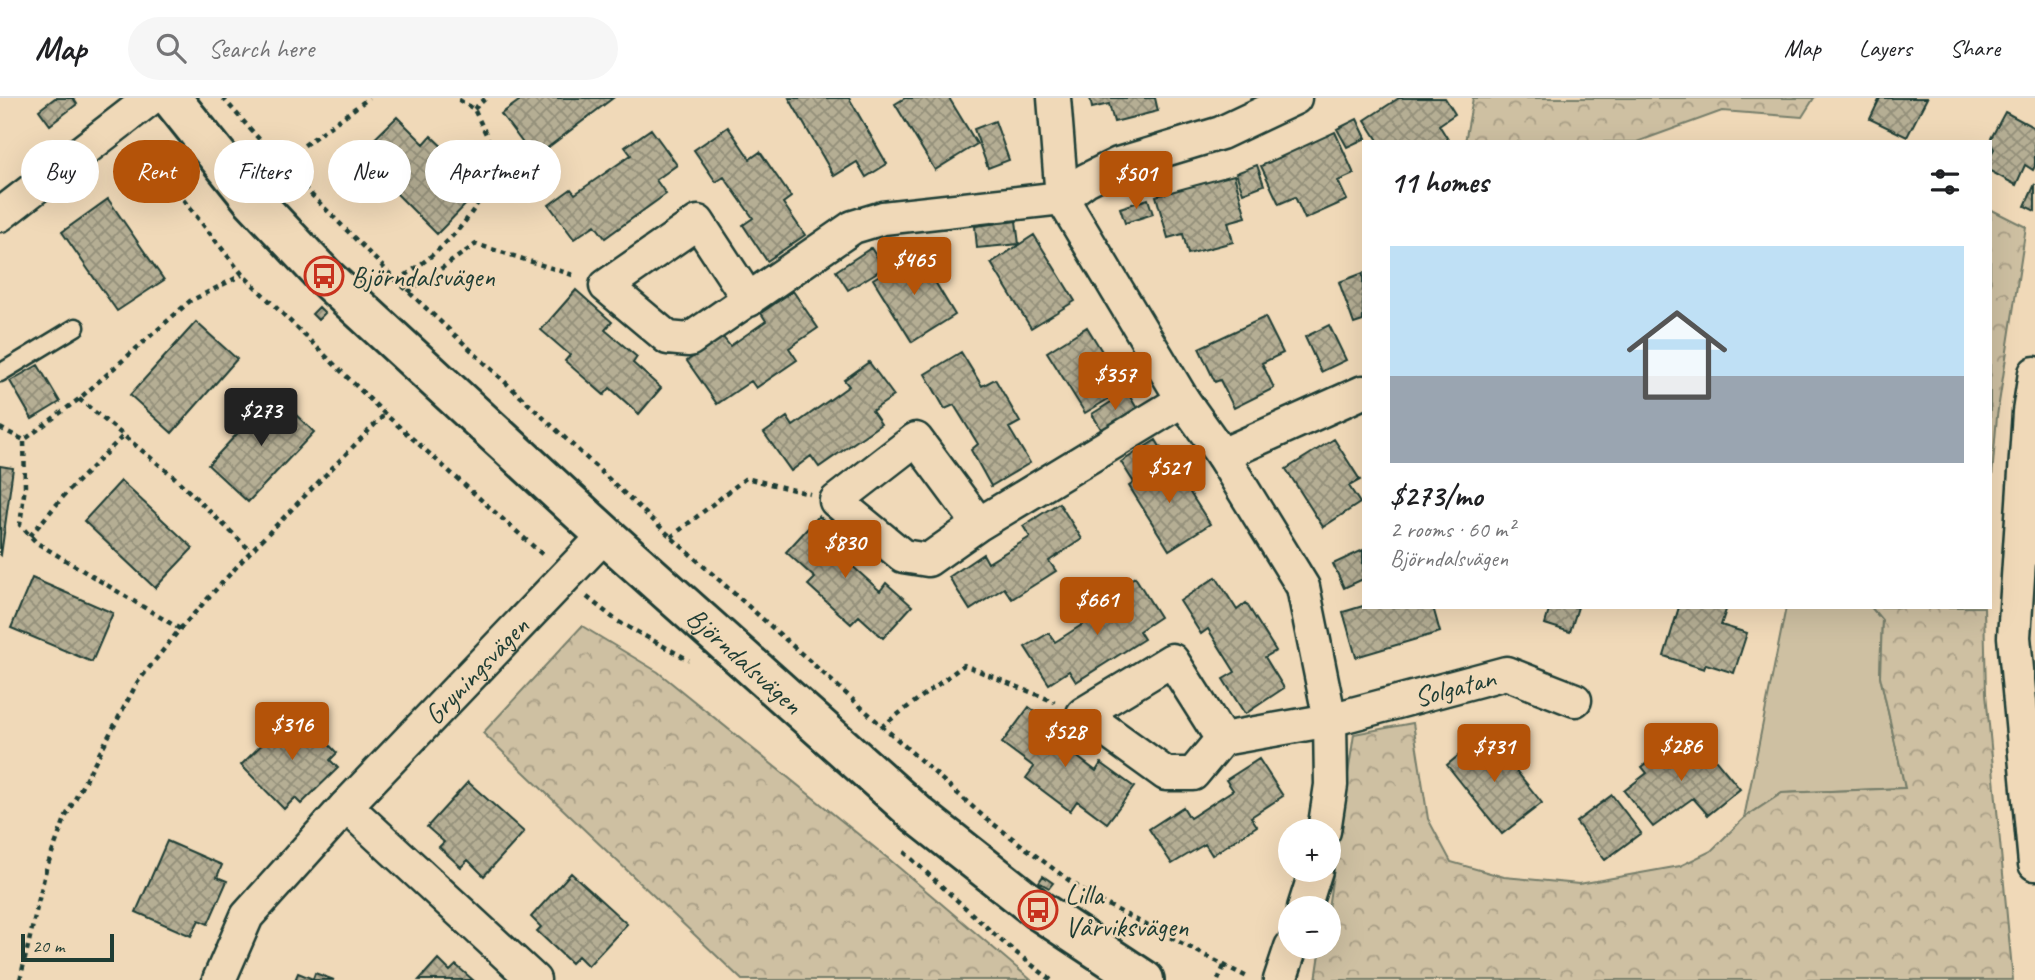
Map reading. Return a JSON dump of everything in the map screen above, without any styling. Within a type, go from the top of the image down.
[{"type":"street","points":[[0,215],[151,98]]},
{"type":"street","name":"Björndalsvägen","points":[[171,98],[251,198],[315,266],[605,535],[918,814],[1038,911],[1144,980]]},
{"type":"street","points":[[1054,98],[1062,198],[1183,400],[1222,455],[1303,587],[1330,720],[1331,785],[1326,819]]},
{"type":"street","points":[[749,300],[698,222],[607,286],[668,338],[689,340],[749,300],[853,227],[883,218],[1062,198],[1086,180],[1118,164],[1222,133],[1296,98]]},
{"type":"street","points":[[2035,373],[2029,412],[2014,637],[2035,864]]},
{"type":"street","points":[[1222,455],[1362,392]]},
{"type":"street","points":[[979,524],[916,439],[836,500],[903,556],[928,560],[979,524],[1183,400]]},
{"type":"street","name":"Gryningsvägen","points":[[219,980],[247,916],[346,806],[605,535]]},
{"type":"street","points":[[1222,739],[1172,660],[1083,714],[1166,774],[1193,774],[1222,739],[1330,720]]},
{"type":"street","name":"Solgatan","points":[[1330,720],[1506,673],[1575,700]]},
{"type":"street","points":[[346,806],[534,980]]},
{"type":"street","points":[[1280,980],[1287,959]]},
{"type":"lane","points":[[0,373],[76,327]]},
{"type":"path","points":[[223,98],[260,140]]},
{"type":"path","points":[[311,140],[369,98]]},
{"type":"path","points":[[397,281],[420,266],[468,221],[488,190],[498,159],[474,109],[456,98]]},
{"type":"path","points":[[474,109],[486,98]]},
{"type":"path","points":[[314,197],[408,292],[671,537],[984,817],[1090,896],[1253,980]]},
{"type":"path","points":[[408,292],[476,244],[607,286]]},
{"type":"path","points":[[24,440],[79,399],[190,301],[242,274]]},
{"type":"path","points":[[79,399],[173,476],[251,551]]},
{"type":"path","points":[[20,980],[46,869],[66,816],[137,683],[180,629],[251,551],[385,414]]},
{"type":"path","points":[[0,428],[24,440]]},
{"type":"path","points":[[30,536],[68,491],[124,436]]},
{"type":"path","points":[[24,440],[25,486],[20,525],[37,543],[180,629]]},
{"type":"path","points":[[671,537],[746,478],[836,500]]},
{"type":"path","points":[[881,727],[964,665],[1083,714]]},
{"type":"path","points":[[1218,980],[1224,967]]},
{"type":"green space","points":[[1473,98],[1814,98],[1802,117],[1722,111],[1642,140],[1465,140]]},
{"type":"green space","points":[[1992,210],[2026,227],[1997,416],[1992,477]]},
{"type":"green space","points":[[1786,609],[1873,609],[1882,620],[1880,676],[1905,788],[1782,793],[1744,818]]},
{"type":"green space","points":[[1873,609],[1984,609],[1986,693],[2013,980],[1316,980],[1319,959],[1341,959],[1341,896],[1330,896],[1332,882],[1341,882],[1341,821],[1354,734],[1413,723],[1428,819],[1451,862],[1504,877],[1579,884],[1680,866],[1711,851],[1744,818],[1782,793],[1905,788],[1880,676],[1882,620]]},
{"type":"green space","points":[[582,626],[658,672],[890,860],[1031,980],[742,980],[483,733]]},
{"type":"building","points":[[55,98],[73,98],[77,104],[50,125],[39,110]]},
{"type":"building","points":[[523,98],[613,98],[558,140],[520,140],[501,114]]},
{"type":"building","points":[[789,98],[849,98],[887,164],[866,177],[857,162],[834,176]]},
{"type":"building","points":[[905,98],[949,98],[977,144],[935,170],[895,104]]},
{"type":"building","points":[[1090,98],[1155,98],[1158,111],[1114,122],[1109,104],[1092,108]]},
{"type":"building","points":[[1399,98],[1445,98],[1455,114],[1439,125],[1448,140],[1378,140],[1365,120]]},
{"type":"building","points":[[1880,98],[1927,98],[1907,137],[1870,119]]},
{"type":"building","points":[[2005,112],[2035,128],[2033,170],[2025,165],[2016,185],[1992,172],[1994,149],[1990,140]]},
{"type":"building","points":[[397,117],[425,143],[425,203],[467,203],[437,234],[406,203],[411,203],[411,140],[373,140]]},
{"type":"building","points":[[1357,119],[1366,138],[1347,147],[1337,129]]},
{"type":"building","points":[[995,121],[1009,160],[988,168],[974,129]]},
{"type":"building","points":[[728,127],[750,159],[760,152],[791,197],[783,203],[805,235],[767,261],[743,225],[753,218],[724,177],[716,182],[694,150]]},
{"type":"building","points":[[651,129],[677,165],[656,180],[666,194],[605,238],[595,225],[574,239],[549,205],[561,203],[561,196],[571,189],[575,194],[631,155],[625,147]]},
{"type":"building","points":[[1335,132],[1354,174],[1338,181],[1347,200],[1305,219],[1295,197],[1279,204],[1261,166]]},
{"type":"building","points":[[1257,165],[1264,185],[1243,193],[1236,173]]},
{"type":"building","points":[[1234,175],[1246,217],[1228,222],[1233,242],[1188,254],[1183,234],[1168,238],[1156,196]]},
{"type":"building","points":[[2035,184],[2035,211],[2025,206]]},
{"type":"building","points":[[108,199],[164,280],[117,311],[62,232]]},
{"type":"building","points":[[1148,199],[1153,214],[1125,223],[1120,208]]},
{"type":"building","points":[[1016,221],[1019,244],[977,248],[975,226]]},
{"type":"building","points":[[1034,235],[1075,301],[1031,328],[991,263]]},
{"type":"building","points":[[871,248],[884,268],[848,290],[836,271]]},
{"type":"building","points":[[917,252],[955,315],[912,342],[873,279]]},
{"type":"building","points":[[1362,273],[1362,321],[1354,324],[1339,282]]},
{"type":"building","points":[[576,290],[612,322],[605,330],[637,357],[633,363],[661,388],[639,414],[610,388],[604,395],[565,361],[570,355],[541,330]]},
{"type":"building","points":[[793,291],[818,328],[789,348],[797,360],[756,388],[751,381],[717,404],[687,361],[722,336],[730,346],[766,321],[761,313]]},
{"type":"building","points":[[319,307],[325,313],[318,320],[312,314]]},
{"type":"building","points":[[1265,317],[1283,353],[1262,363],[1274,388],[1234,408],[1220,380],[1215,382],[1199,348]]},
{"type":"building","points":[[196,322],[237,359],[172,433],[130,395]]},
{"type":"building","points":[[1329,325],[1346,360],[1321,372],[1305,337]]},
{"type":"building","points":[[1087,327],[1125,389],[1085,413],[1047,352]]},
{"type":"building","points":[[961,352],[982,386],[995,379],[1020,422],[1009,428],[1030,463],[991,486],[971,450],[978,444],[954,405],[945,409],[925,374]]},
{"type":"building","points":[[869,362],[894,396],[872,411],[881,424],[819,467],[811,456],[791,471],[764,433],[787,417],[793,426],[849,386],[844,380]]},
{"type":"building","points":[[38,365],[60,402],[32,419],[10,381]]},
{"type":"building","points":[[1127,392],[1138,410],[1103,432],[1092,414]]},
{"type":"building","points":[[274,394],[314,432],[248,502],[208,465]]},
{"type":"building","points":[[1334,439],[1360,480],[1349,486],[1360,503],[1323,527],[1286,469]]},
{"type":"building","points":[[1156,440],[1167,458],[1133,481],[1121,462]]},
{"type":"building","points":[[1169,460],[1210,524],[1169,550],[1129,486]]},
{"type":"building","points":[[0,466],[13,468],[1,555],[0,554]]},
{"type":"building","points":[[121,481],[193,548],[155,588],[84,521]]},
{"type":"building","points":[[1059,503],[1082,539],[1049,561],[1056,571],[1012,599],[1004,588],[970,610],[949,577],[983,554],[988,563],[1030,537],[1023,526]]},
{"type":"building","points":[[819,516],[849,543],[839,554],[880,591],[886,583],[912,606],[883,638],[859,616],[851,624],[808,585],[815,578],[786,552]]},
{"type":"building","points":[[1362,550],[1362,579],[1344,588],[1333,564]]},
{"type":"building","points":[[1135,577],[1160,617],[1139,631],[1144,639],[1076,682],[1069,671],[1049,684],[1025,647],[1049,633],[1055,642],[1116,603],[1110,593]]},
{"type":"building","points":[[1216,577],[1237,610],[1246,603],[1276,651],[1265,657],[1284,688],[1245,714],[1223,679],[1235,672],[1208,629],[1201,634],[1180,601]]},
{"type":"building","points":[[32,578],[113,613],[92,662],[11,628]]},
{"type":"building","points":[[1362,606],[1362,609],[1434,609],[1440,632],[1356,657],[1343,612]]},
{"type":"building","points":[[1549,609],[1577,609],[1570,632],[1545,624]]},
{"type":"building","points":[[1678,609],[1726,609],[1721,625],[1747,633],[1734,673],[1706,664],[1704,669],[1664,656]]},
{"type":"building","points":[[1029,707],[1062,732],[1055,740],[1096,771],[1101,763],[1134,787],[1107,823],[1077,801],[1070,811],[1026,778],[1034,767],[1002,743]]},
{"type":"building","points":[[296,711],[337,753],[330,760],[338,768],[301,804],[295,798],[284,809],[241,765]]},
{"type":"building","points":[[1486,733],[1542,803],[1502,834],[1447,765]]},
{"type":"building","points":[[1697,737],[1740,789],[1708,815],[1693,798],[1653,827],[1624,791],[1647,773],[1642,767],[1662,751],[1668,759]]},
{"type":"building","points":[[1259,759],[1283,796],[1251,817],[1257,826],[1212,855],[1205,844],[1172,864],[1149,829],[1183,807],[1190,818],[1233,790],[1226,780]]},
{"type":"building","points":[[468,782],[524,832],[484,876],[468,860],[461,867],[439,847],[444,842],[427,827]]},
{"type":"building","points":[[1612,795],[1641,833],[1605,860],[1576,822]]},
{"type":"building","points":[[167,841],[222,865],[217,877],[227,881],[208,924],[199,920],[191,936],[136,912]]},
{"type":"building","points":[[571,873],[627,924],[588,966],[578,956],[571,963],[537,931],[541,927],[531,917]]},
{"type":"building","points":[[1043,876],[1053,883],[1049,888],[1039,882]]},
{"type":"building","points":[[438,959],[450,971],[456,965],[473,980],[419,980]]},
{"type":"building","points":[[298,973],[313,979],[315,973],[334,980],[295,980]]},
{"type":"place","name":"Björndalsvägen","points":[[324,276]]},
{"type":"place","name":"Lilla Vårviksvägen","points":[[1038,910]]}]
